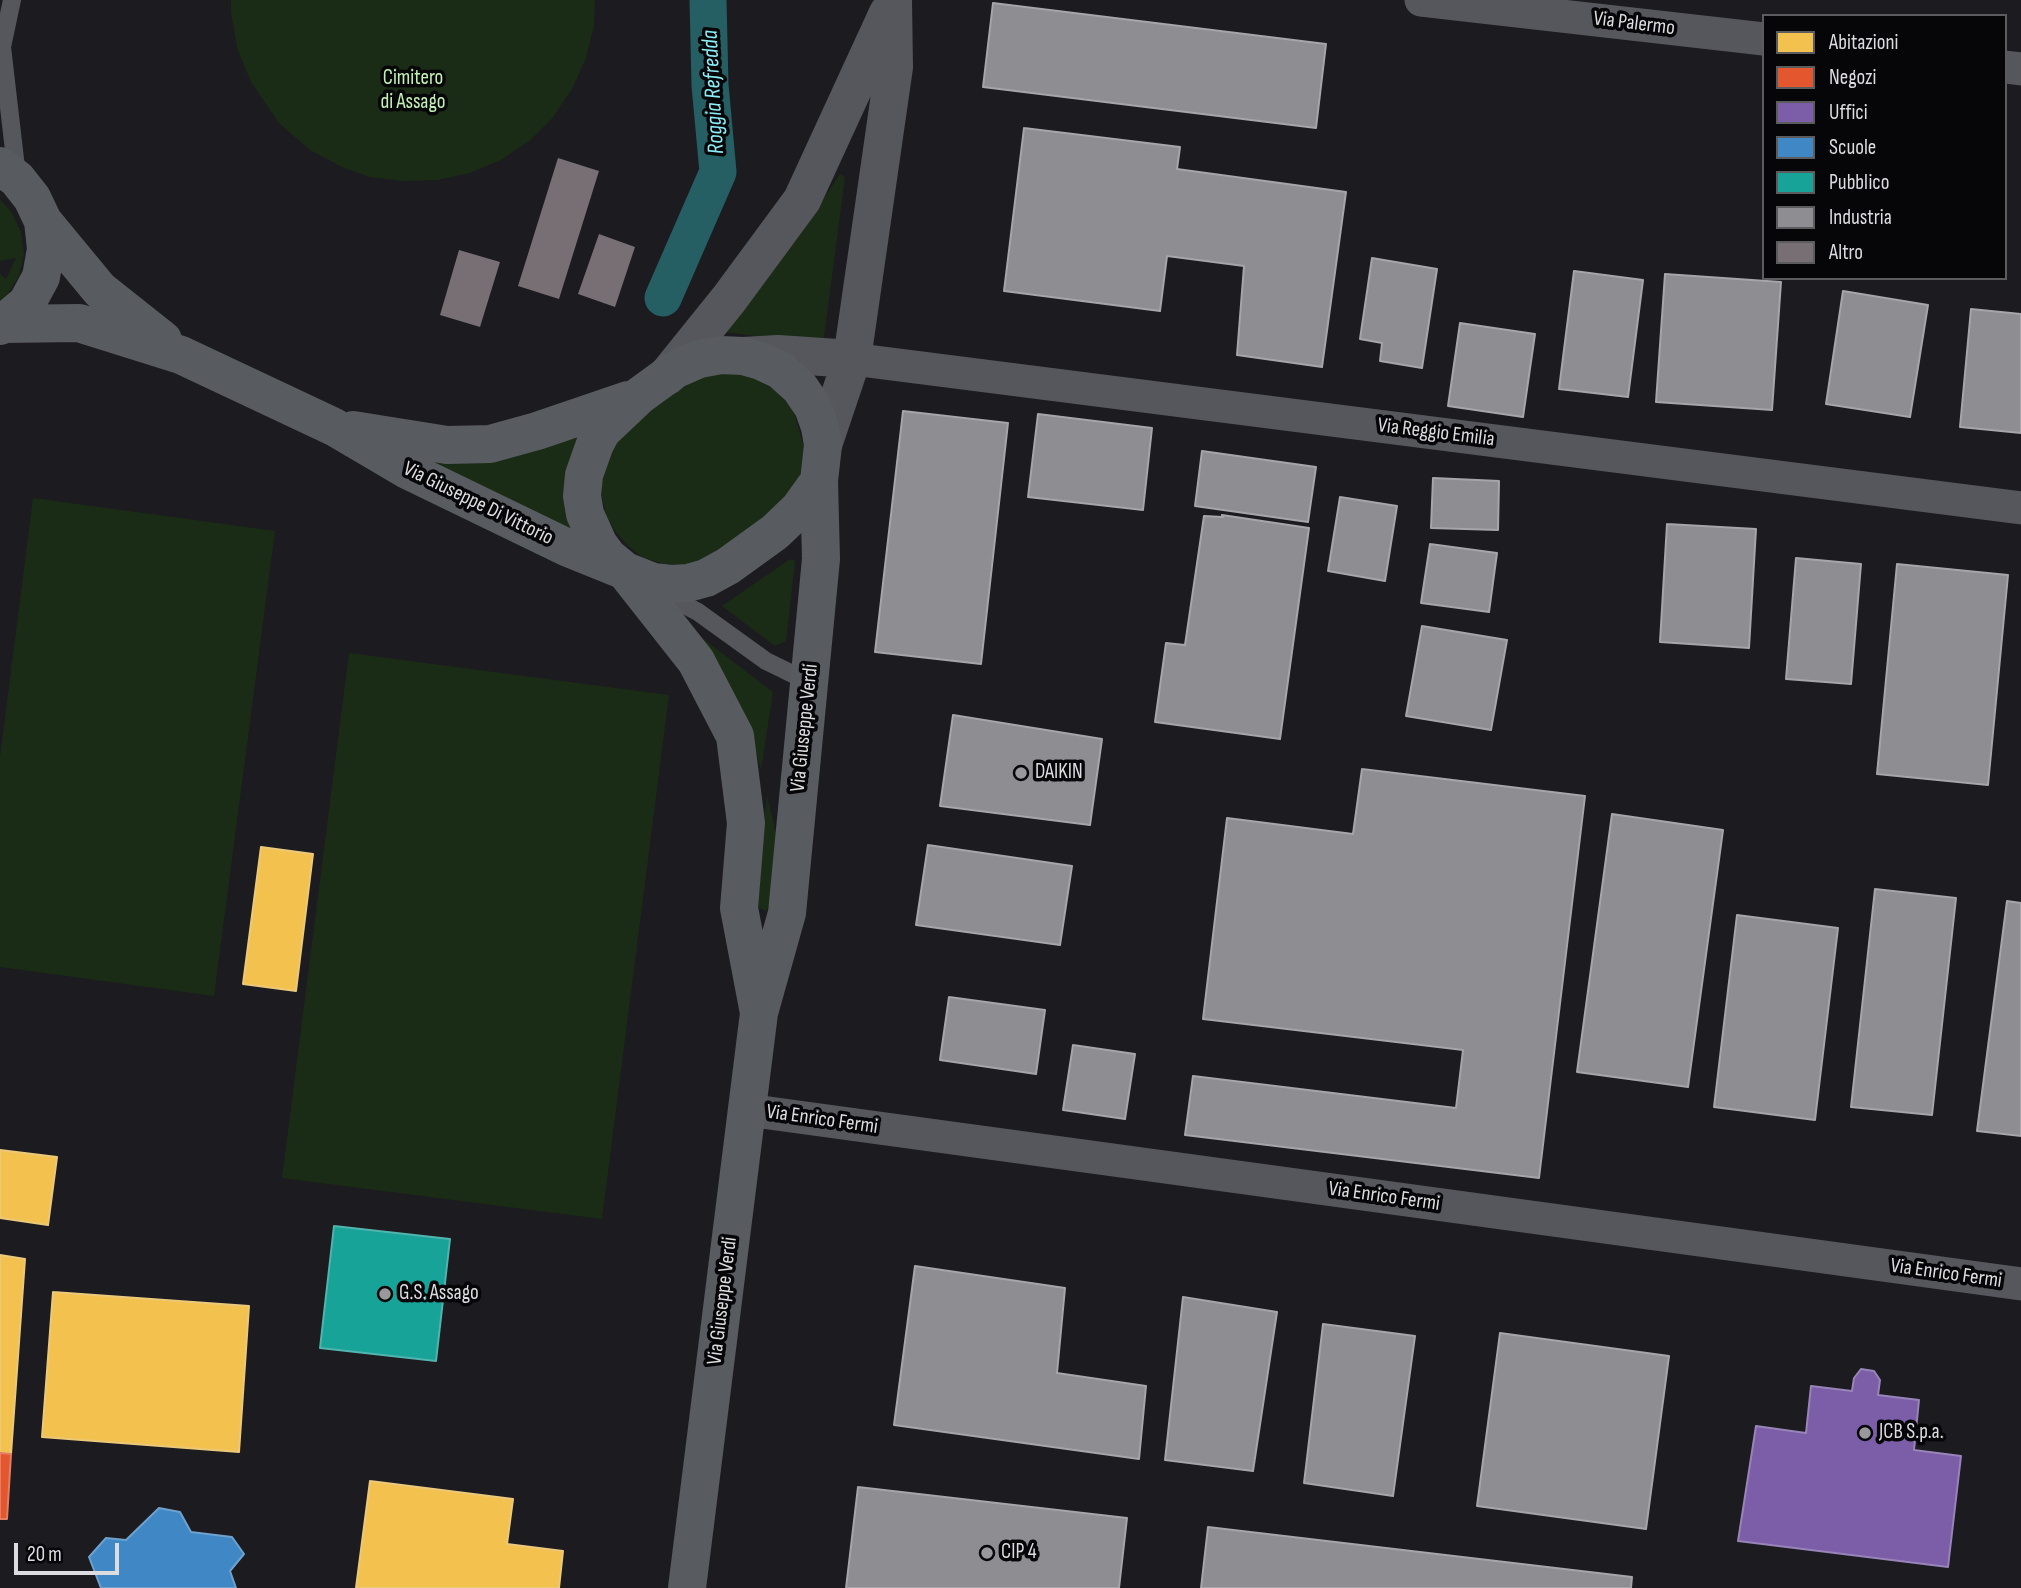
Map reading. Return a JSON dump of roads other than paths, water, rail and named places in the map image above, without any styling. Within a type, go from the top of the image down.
[{"type":"main road","points":[[1,326],[27,303],[41,277],[46,249],[43,221],[33,198],[9,173]]},
{"type":"main road","name":"Via Giuseppe Di Vittorio","points":[[43,221],[100,290],[181,355]]},
{"type":"main road","name":"Via Giuseppe Di Vittorio","points":[[1,326],[79,323],[181,355],[334,427],[407,470],[568,548],[625,571]]},
{"type":"main road","points":[[720,355],[743,356],[780,370],[800,388],[813,407],[821,463],[799,509],[775,533],[706,578],[671,584],[653,582],[625,571],[598,545],[590,531],[582,496],[584,475],[598,438],[602,431],[653,386],[699,359],[720,355]]},
{"type":"main road","name":"Via Giuseppe Di Vittorio","points":[[334,427],[447,445],[490,444],[576,419],[653,386]]},
{"type":"main road","name":"Via Giuseppe Verdi","points":[[687,1588],[759,1013],[787,913],[821,559],[821,463]]},
{"type":"main road","name":"Via Giuseppe Verdi","points":[[625,571],[696,661],[735,736],[746,823],[739,908],[759,1013]]},
{"type":"street","name":"Via Palermo","points":[[1421,0],[1762,39]]},
{"type":"street","points":[[821,463],[852,359],[894,67],[892,2]]},
{"type":"street","points":[[653,386],[729,299],[802,200],[892,2]]},
{"type":"street","points":[[743,356],[778,354],[852,359]]},
{"type":"street","name":"Via Reggio Emilia","points":[[852,359],[2021,508]]},
{"type":"street","name":"Via Enrico Fermi","points":[[747,1110],[2021,1284]]},
{"type":"lane","points":[[9,173],[1,48],[12,0]]},
{"type":"lane","points":[[625,571],[698,612],[766,661],[809,682]]},
{"type":"waterway","name":"Roggia Refredda","points":[[663,298],[718,172],[710,85],[708,0]]},
{"type":"place","name":"DAIKIN","points":[[1021,773]]},
{"type":"place","name":"G.S. Assago","points":[[385,1294]]},
{"type":"place","name":"JCB S.p.a.","points":[[1865,1433]]},
{"type":"place","name":"CIP 4","points":[[987,1553]]},
{"type":"park label","name":"Cimitero di Assago","points":[[413,91]]}]
